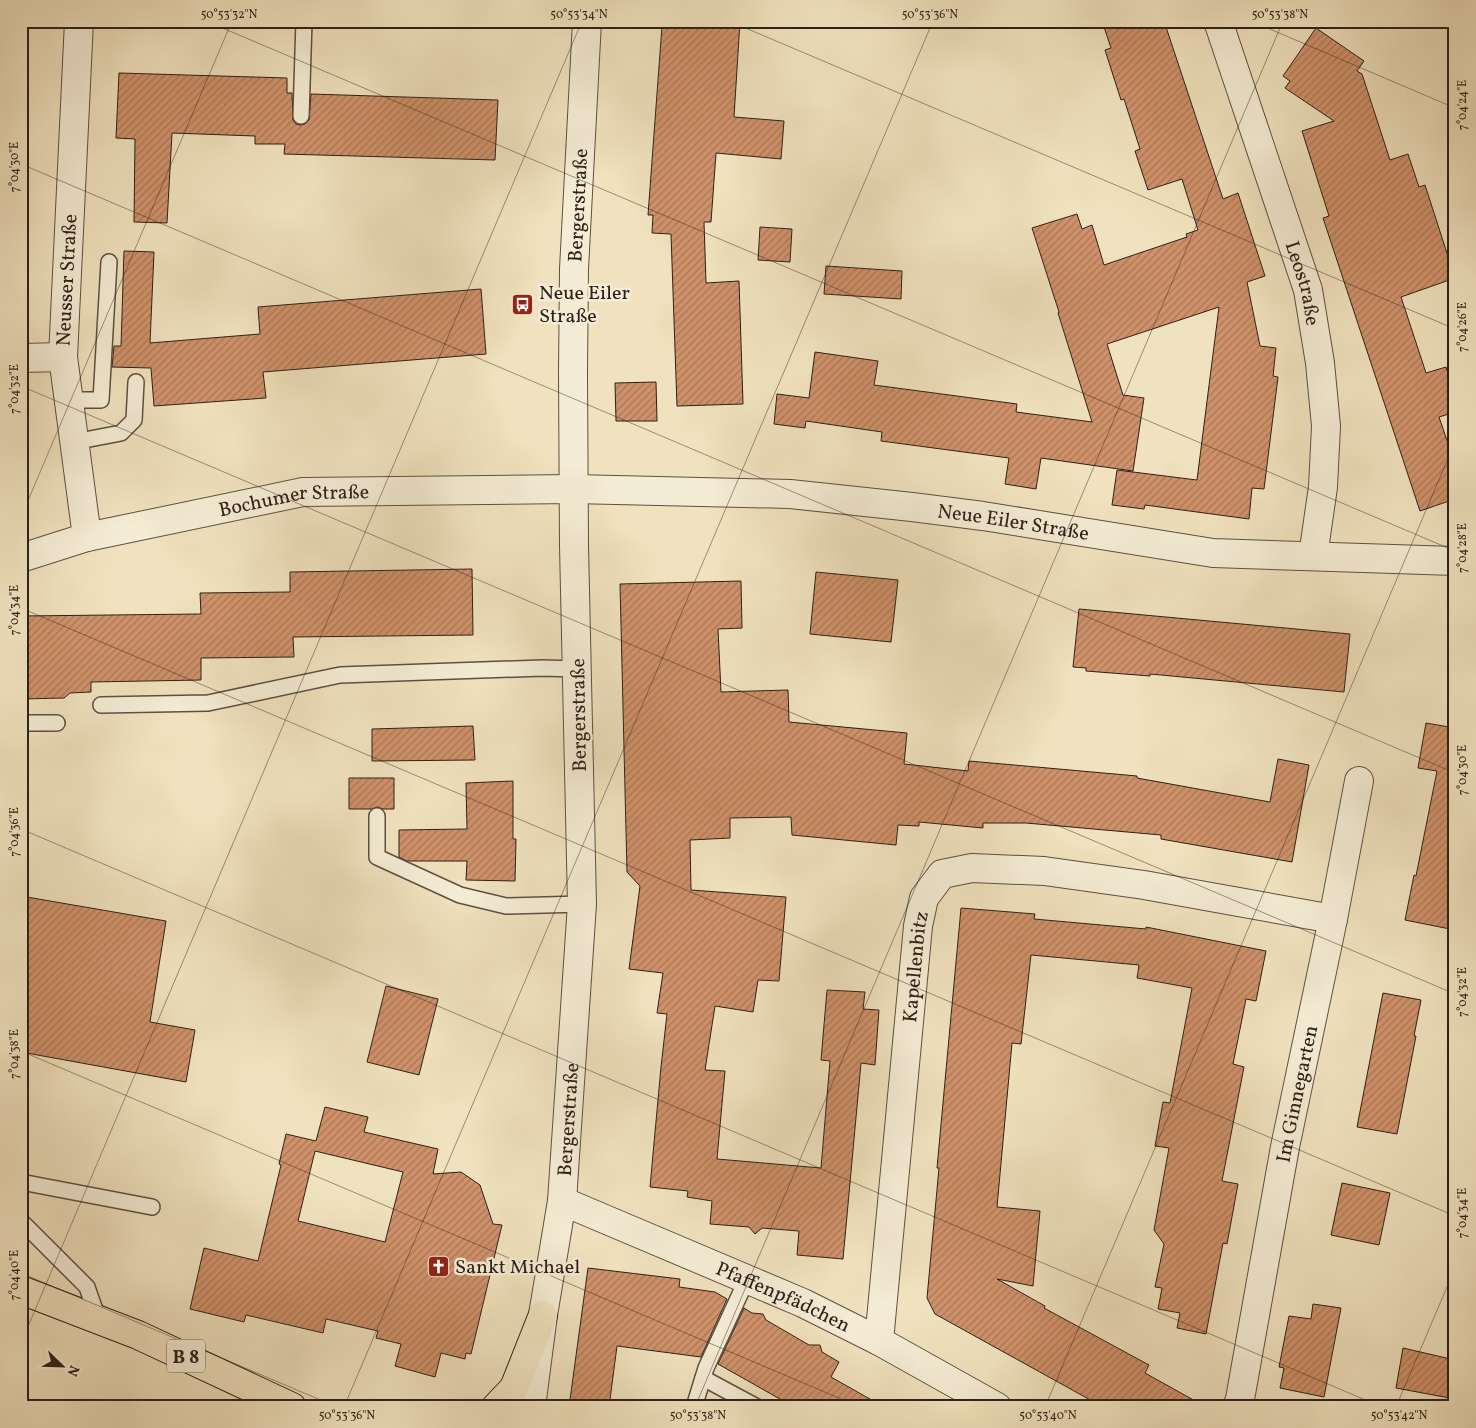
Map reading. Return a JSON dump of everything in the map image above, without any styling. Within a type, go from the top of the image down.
[{"type":"main road","name":"B 8","points":[[21,1290],[98,1319],[186,1356],[292,1407]]},
{"type":"main road","points":[[496,1407],[514,1388],[543,1316]]},
{"type":"street","name":"Neusser Straße","points":[[79,21],[63,357],[87,537]]},
{"type":"street","name":"Bergerstraße","points":[[531,1407],[543,1316],[562,1201],[582,904],[573,489],[574,269],[587,21]]},
{"type":"street","name":"Leostraße","points":[[1218,21],[1308,290],[1320,363],[1326,426],[1323,487],[1313,556]]},
{"type":"street","points":[[21,358],[63,357]]},
{"type":"street","name":"Bochumer Straße","points":[[21,558],[87,537],[303,492],[573,489]]},
{"type":"street","name":"Neue Eiler Straße","points":[[573,489],[790,494],[975,515],[1212,553],[1455,561]]},
{"type":"street","name":"Im Ginnegarten","points":[[1237,1407],[1285,1147],[1334,919],[1359,781]]},
{"type":"street","name":"Kapellenbitz","points":[[879,1341],[918,926],[924,898],[942,874],[972,868],[1044,871],[1144,885],[1334,919]]},
{"type":"street","name":"Pfaffenpfädchen","points":[[562,1201],[803,1303],[879,1341],[997,1407]]},
{"type":"lane","points":[[301,116],[304,21]]},
{"type":"lane","points":[[69,400],[101,400],[109,262]]},
{"type":"lane","points":[[74,442],[122,434],[134,420],[136,382]]},
{"type":"lane","points":[[101,705],[208,703],[340,675],[542,668],[577,669]]},
{"type":"lane","points":[[21,723],[57,723]]},
{"type":"lane","points":[[377,816],[378,857],[460,895],[506,906],[582,904]]},
{"type":"lane","points":[[21,1182],[152,1207]]},
{"type":"lane","points":[[21,1221],[87,1287],[98,1319]]},
{"type":"lane","points":[[694,1407],[706,1368],[747,1279]]},
{"type":"lane","points":[[703,1378],[757,1407]]},
{"type":"building","points":[[695,21],[740,21],[734,117],[784,121],[781,159],[716,153],[711,222],[704,222],[706,283],[739,281],[743,404],[677,406],[671,234],[652,233],[653,215],[648,215],[662,26],[694,28]]},
{"type":"building","points":[[1102,21],[1164,21],[1223,199],[1238,193],[1265,276],[1247,282],[1260,346],[1276,348],[1273,376],[1278,377],[1264,489],[1252,488],[1249,519],[1145,505],[1144,509],[1112,505],[1117,470],[1197,480],[1219,307],[1107,344],[1123,395],[1144,398],[1133,471],[1041,458],[1036,489],[1005,484],[1009,458],[881,441],[882,432],[806,421],[805,428],[774,424],[777,394],[809,398],[815,352],[878,361],[874,385],[1017,404],[1016,412],[1092,422],[1032,228],[1077,214],[1082,229],[1092,225],[1104,265],[1187,237],[1186,234],[1198,230],[1182,179],[1148,190],[1135,151],[1140,149],[1124,99],[1121,100],[1105,50],[1111,48]]},
{"type":"building","points":[[1316,28],[1364,61],[1357,71],[1362,74],[1390,160],[1408,154],[1419,187],[1425,185],[1455,278],[1401,297],[1426,373],[1446,367],[1455,396],[1455,412],[1439,417],[1455,464],[1455,499],[1420,511],[1323,218],[1329,216],[1302,131],[1334,121],[1285,88],[1290,81],[1283,76]]},
{"type":"building","points":[[119,73],[287,78],[287,93],[292,93],[293,120],[296,124],[300,125],[305,124],[309,120],[311,94],[498,100],[495,160],[284,154],[285,144],[255,144],[255,136],[172,133],[167,223],[134,222],[135,139],[116,138]]},
{"type":"building","points":[[760,227],[792,229],[790,262],[758,260]]},
{"type":"building","points":[[124,251],[154,252],[150,343],[260,334],[258,307],[481,289],[486,354],[263,372],[266,398],[154,406],[151,368],[112,367],[114,346],[121,346]]},
{"type":"building","points":[[826,266],[902,271],[901,299],[824,294]]},
{"type":"building","points":[[656,382],[657,421],[616,421],[615,383]]},
{"type":"building","points":[[472,569],[473,635],[293,637],[294,657],[201,658],[201,680],[91,682],[91,692],[70,693],[64,698],[21,699],[21,616],[201,614],[200,593],[290,592],[290,572]]},
{"type":"building","points":[[816,572],[898,580],[891,642],[810,634]]},
{"type":"building","points":[[741,581],[742,628],[718,629],[721,692],[788,690],[789,722],[907,733],[904,764],[968,771],[969,761],[1137,776],[1137,778],[1270,802],[1278,759],[1309,765],[1292,862],[1161,839],[1161,835],[1026,823],[983,823],[983,828],[919,822],[919,826],[898,825],[896,845],[792,835],[791,817],[730,818],[730,838],[690,840],[691,890],[786,897],[779,981],[758,980],[753,1012],[715,1006],[705,1070],[725,1071],[717,1159],[821,1168],[830,1061],[821,1060],[827,990],[865,992],[863,1009],[879,1010],[875,1065],[861,1063],[843,1259],[797,1255],[799,1231],[762,1228],[755,1234],[749,1227],[710,1224],[712,1201],[687,1197],[688,1191],[650,1187],[667,1014],[657,1013],[663,973],[629,969],[640,886],[627,872],[620,584]]},
{"type":"building","points":[[1079,609],[1350,634],[1344,692],[1150,674],[1150,676],[1086,671],[1086,668],[1073,667]]},
{"type":"building","points":[[1426,723],[1455,728],[1455,930],[1405,920],[1414,875],[1416,876],[1437,771],[1418,768]]},
{"type":"building","points":[[473,726],[475,760],[372,761],[372,729]]},
{"type":"building","points":[[349,778],[394,778],[394,809],[377,807],[372,809],[349,809]]},
{"type":"building","points":[[513,781],[513,839],[516,839],[515,881],[466,880],[467,861],[407,861],[399,857],[399,830],[467,829],[466,783]]},
{"type":"building","points":[[21,896],[166,921],[150,1022],[195,1030],[186,1082],[21,1052],[21,988],[28,952],[21,951]]},
{"type":"building","points":[[961,908],[1035,914],[1034,919],[1146,929],[1146,927],[1266,951],[1256,1001],[1246,999],[1233,1064],[1244,1067],[1222,1181],[1238,1184],[1227,1244],[1223,1243],[1206,1334],[1177,1328],[1180,1313],[1158,1309],[1162,1288],[1155,1287],[1164,1244],[1154,1230],[1169,1148],[1155,1146],[1163,1102],[1170,1103],[1192,988],[1137,978],[1139,965],[1031,955],[1021,1044],[1012,1043],[997,1207],[1040,1211],[1033,1286],[997,1279],[1045,1306],[1044,1308],[1149,1365],[1145,1373],[1206,1407],[1103,1407],[935,1314],[927,1298]]},
{"type":"building","points":[[386,986],[438,999],[419,1075],[367,1062]]},
{"type":"building","points":[[1383,993],[1421,1000],[1397,1134],[1357,1127]]},
{"type":"building","points":[[325,1107],[368,1117],[364,1132],[438,1149],[433,1174],[461,1172],[480,1185],[493,1224],[502,1225],[471,1354],[466,1353],[465,1359],[441,1353],[435,1377],[395,1366],[401,1344],[376,1338],[378,1331],[326,1319],[323,1333],[246,1315],[244,1322],[190,1309],[204,1248],[258,1261],[281,1165],[279,1164],[286,1134],[316,1141]],"holes":[[[315,1151],[403,1172],[385,1242],[298,1221]]]},
{"type":"building","points":[[1342,1183],[1390,1193],[1379,1245],[1331,1235]]},
{"type":"building","points":[[588,1268],[680,1279],[679,1287],[715,1292],[727,1299],[701,1357],[617,1346],[609,1407],[569,1407]]},
{"type":"building","points":[[1313,1304],[1341,1308],[1324,1397],[1280,1388],[1284,1368],[1279,1367],[1289,1316],[1311,1319]]},
{"type":"building","points":[[744,1308],[752,1313],[763,1314],[766,1320],[809,1345],[820,1345],[822,1352],[839,1362],[831,1377],[884,1407],[794,1407],[718,1364]]},
{"type":"building","points":[[1403,1348],[1455,1360],[1455,1399],[1396,1388]]},
{"type":"place","name":"Neue Eiler Straße","points":[[523,304]]},
{"type":"place","name":"Sankt Michael","points":[[439,1266]]}]
